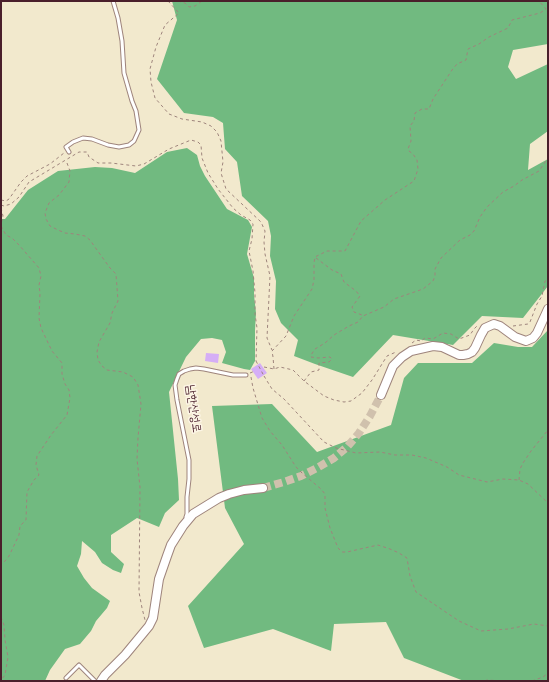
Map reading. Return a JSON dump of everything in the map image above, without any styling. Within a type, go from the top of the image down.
[{"type":"main road","points":[[381,395],[393,366],[411,351],[433,346],[442,347],[460,355],[468,354],[475,348],[484,328],[494,324],[500,326],[515,337],[526,341],[533,338],[537,333],[548,309]]},
{"type":"main road","name":"남한산성로","points":[[101,681],[149,626],[153,618],[158,579],[171,545],[183,526],[193,514],[219,498],[229,494],[244,490],[263,488]]},
{"type":"lane","points":[[69,152],[66,147],[83,138],[92,139],[108,145],[119,147],[128,145],[134,140],[139,130],[136,111],[124,73],[122,41],[113,1]]},
{"type":"lane","name":"남한산성로","points":[[183,526],[187,514],[189,460],[177,400],[175,385],[177,379],[184,371],[196,368],[233,375],[246,375]]},
{"type":"lane","points":[[66,678],[78,665],[95,681]]},
{"type":"path","points":[[173,1],[169,2],[178,13],[165,25],[156,47],[150,68],[151,82],[155,98],[169,114],[182,119],[202,122],[211,126],[217,132],[221,141],[223,162],[221,174],[226,189],[261,222],[265,231],[265,254],[270,276],[268,338],[272,350],[274,369]]},
{"type":"path","points":[[178,1],[189,7],[195,6],[202,1]]},
{"type":"path","points":[[272,350],[286,336],[294,316],[312,289],[314,280],[314,263],[316,258],[327,251],[345,251],[361,221],[385,200],[414,181],[418,169],[418,160],[408,148],[411,141],[410,126],[414,121],[415,113],[422,109],[429,109],[433,99],[452,70],[458,64],[466,60],[468,49],[508,28],[512,20],[540,13],[546,9],[539,1]]},
{"type":"path","points":[[1,206],[11,204],[19,197],[29,182],[79,152],[87,152],[89,157],[98,163],[136,166],[144,164],[169,149],[191,140],[198,142],[201,145],[202,158],[208,173],[218,189],[233,208],[250,220],[253,224],[252,239],[249,251],[255,293],[254,314],[257,328],[256,361],[272,389],[284,399],[324,442],[336,448],[356,453],[380,452],[426,458],[447,467],[459,475],[487,482],[504,479],[519,480],[528,484],[548,503]]},
{"type":"path","points":[[1,200],[9,200],[26,176],[50,164],[63,154],[66,147]]},
{"type":"path","points":[[304,381],[311,372],[319,370],[319,363],[329,362],[332,359],[330,357],[311,357],[310,355],[315,349],[334,335],[358,322],[363,316],[384,307],[394,299],[423,289],[433,281],[435,269],[440,258],[460,240],[470,235],[474,231],[480,217],[487,207],[503,192],[539,171],[548,158]]},
{"type":"path","points":[[67,163],[70,172],[69,182],[59,195],[49,203],[45,213],[46,219],[50,226],[56,230],[85,236],[90,240],[116,274],[118,301],[112,313],[110,323],[99,342],[97,352],[98,360],[107,370],[123,372],[133,377],[138,385],[141,404],[137,459],[140,488],[139,592],[144,619],[149,626]]},
{"type":"path","points":[[1,208],[1,225],[6,235],[12,238],[39,268],[41,276],[39,285],[39,318],[41,328],[52,351],[62,363],[64,384],[69,390],[70,398],[67,415],[51,435],[38,456],[36,465],[39,475],[34,480],[27,492],[26,520],[20,526],[19,535],[6,560],[1,565]]},
{"type":"path","points":[[316,258],[340,274],[344,282],[356,291],[360,296],[352,307],[354,312],[363,316]]},
{"type":"path","points":[[515,326],[528,324],[530,322],[542,296],[545,281],[548,280]]},
{"type":"path","points":[[408,346],[416,340],[421,341],[425,338],[433,339],[443,333],[451,334],[459,339],[463,338],[470,334],[479,324]]},
{"type":"path","points":[[264,368],[274,369],[280,367],[293,370],[304,381],[324,396],[344,402],[351,401],[362,393],[387,356],[398,351],[402,357]]},
{"type":"path","points":[[246,375],[255,371]]},
{"type":"path","points":[[250,373],[262,418],[296,466],[321,489],[324,494],[325,508],[330,528],[338,548],[342,552],[378,545],[399,553],[407,558],[410,576],[416,592],[459,621],[481,631],[508,629],[534,624],[548,626]]},
{"type":"path","points":[[519,480],[520,469],[523,463],[548,430]]},
{"type":"path","points":[[1,617],[4,625],[8,657],[5,676],[1,680]]},
{"type":"path","points":[[532,681],[543,677],[548,673]]},
{"type":"path","points":[[485,681],[502,681]]},
{"type":"green space","points":[[172,1],[548,1],[548,44],[513,50],[508,67],[516,79],[548,64],[548,131],[530,144],[528,170],[548,159],[548,286],[523,318],[482,316],[453,345],[393,335],[353,377],[294,356],[298,340],[281,323],[275,309],[276,281],[270,256],[271,236],[268,221],[242,196],[237,162],[225,149],[223,123],[213,117],[184,113],[157,79],[177,20]]},
{"type":"green space","points":[[187,148],[197,155],[205,176],[227,209],[248,220],[252,227],[247,254],[254,278],[256,313],[255,361],[250,370],[222,363],[226,352],[222,340],[212,338],[201,339],[186,357],[169,392],[179,500],[165,513],[159,527],[137,518],[111,535],[111,552],[124,564],[121,573],[102,563],[95,552],[82,541],[81,554],[77,566],[92,588],[110,601],[107,608],[80,644],[65,649],[50,670],[45,681],[1,681],[1,219],[5,219],[28,190],[58,171],[95,167],[112,168],[135,173],[167,152]]},
{"type":"green space","points":[[548,330],[548,681],[464,681],[404,658],[386,622],[334,624],[331,651],[273,629],[204,648],[188,606],[244,544],[225,508],[212,406],[272,404],[317,452],[391,425],[404,378],[418,363],[472,363],[494,343],[518,347],[532,347]]},
{"type":"building","points":[[206,353],[219,354],[218,363],[205,361]]},
{"type":"building","points":[[260,363],[267,373],[258,379],[251,369]]},
{"type":"tunnel","points":[[263,488],[301,476],[334,458],[347,447],[359,433],[381,395]]}]
